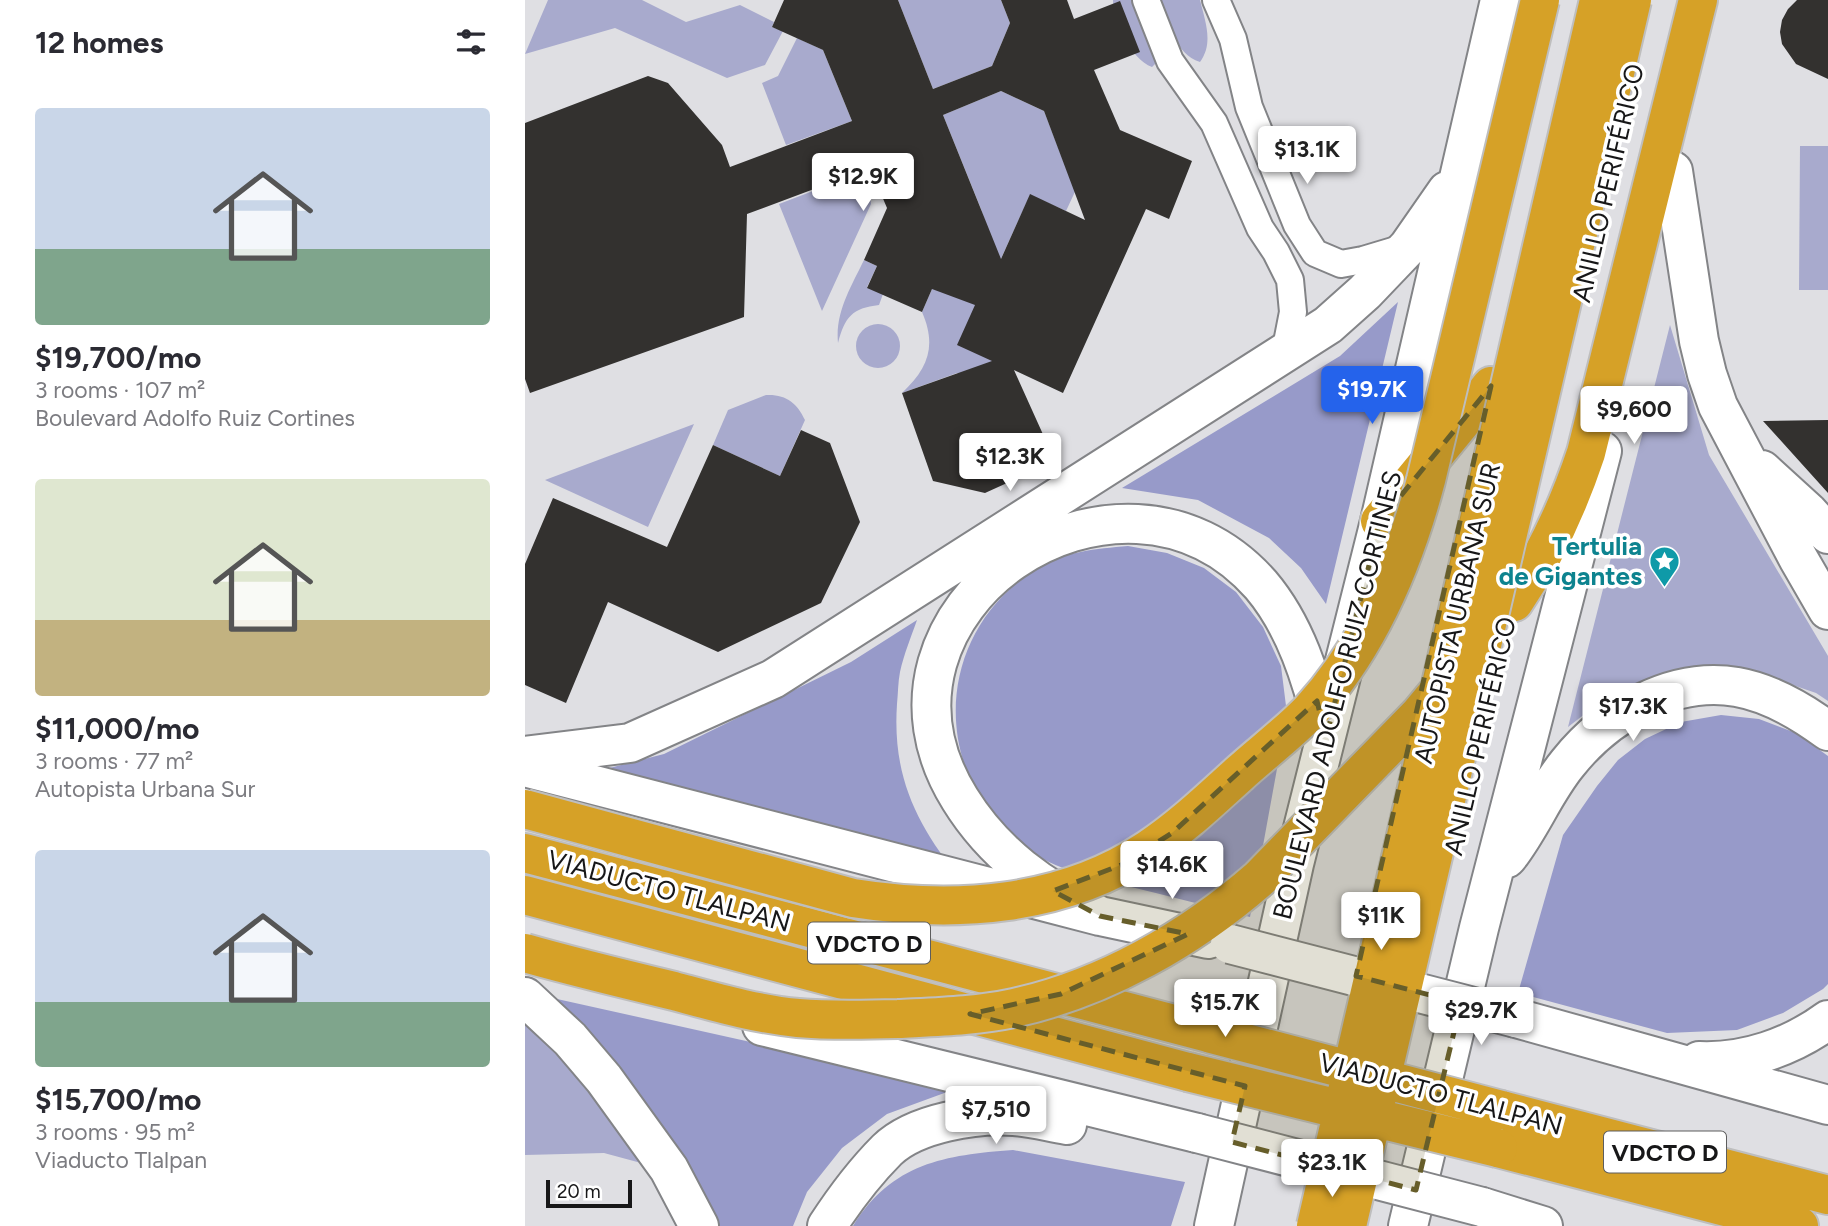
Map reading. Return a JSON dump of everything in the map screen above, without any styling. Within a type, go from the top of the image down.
[{"type":"highway","points":[[525,809],[853,898],[934,906],[1016,900],[1069,887],[1121,865],[1172,833],[1310,711],[1363,637],[1396,572],[1426,480],[1540,0]]},
{"type":"highway","points":[[1299,1226],[1580,0]]},
{"type":"highway","name":"AUTOPISTA URBANA SUR","points":[[1316,1226],[1599,0]]},
{"type":"highway","name":"AUTOPISTA URBANA SUR","points":[[1347,1226],[1632,0]]},
{"type":"highway","name":"ANILLO PERIFÉRICO","points":[[1366,1226],[1651,0]]},
{"type":"highway","points":[[525,953],[742,1009],[839,1020],[925,1018],[1014,1007],[1061,994],[1139,961],[1201,925],[1231,903],[1260,878],[1419,715],[1514,602],[1548,549],[1576,484],[1595,421],[1698,0]]},
{"type":"highway","points":[[1380,521],[1491,386]]},
{"type":"highway","name":"VIADUCTO TLALPAN","points":[[525,853],[1828,1195]]},
{"type":"highway","name":"VIADUCTO TLALPAN","points":[[525,895],[1188,1072],[1799,1226]]},
{"type":"main road","name":"BOULEVARD ADOLFO RUIZ CORTINES","points":[[1214,1226],[1294,864],[1380,521],[1500,0]]},
{"type":"main road","points":[[1412,1219],[1493,876],[1673,171],[1710,0]]},
{"type":"main road","points":[[1673,171],[1699,341],[1707,374],[1741,452],[1828,610]]},
{"type":"main road","points":[[525,756],[630,743],[773,679],[1328,326],[1408,247],[1460,172]]},
{"type":"main road","points":[[1741,452],[1784,489],[1828,534]]},
{"type":"main road","points":[[1100,916],[1041,884],[1014,863],[990,839],[969,814],[951,785],[935,744],[931,699],[940,652],[965,607],[1001,569],[1044,542],[1087,527],[1110,524],[1156,527],[1201,541],[1242,567],[1276,604],[1304,662],[1317,699],[1326,738]]},
{"type":"main road","points":[[1493,876],[1528,828],[1561,773],[1584,744],[1620,716],[1662,694],[1710,685],[1736,687],[1786,704],[1828,731]]},
{"type":"main road","points":[[525,766],[1100,916],[1230,944],[1555,1028],[1828,1104]]},
{"type":"main road","points":[[525,968],[1184,1130],[1482,1207],[1543,1226]]},
{"type":"main road","points":[[525,997],[570,1040],[604,1079],[669,1169],[699,1226]]},
{"type":"main road","points":[[1652,1056],[1691,1061],[1740,1058],[1793,1041],[1828,1020]]},
{"type":"main road","points":[[827,1226],[888,1148],[923,1128],[960,1119],[1013,1116],[1125,1134],[1184,1130]]},
{"type":"street","points":[[1146,0],[1170,61],[1214,123],[1260,228],[1290,280],[1293,312],[1285,353]]},
{"type":"street","points":[[1216,0],[1233,39],[1249,107],[1297,225],[1315,253],[1341,264],[1408,247]]},
{"type":"highlighted area","points":[[1491,386],[1356,976],[1461,1003],[1416,1190],[1232,1142],[1245,1086],[970,1014],[1061,994],[1188,934],[1100,916],[1053,891],[1121,865],[1172,833],[1317,701],[1326,738],[1380,521]]},
{"type":"shaded area","points":[[548,0],[642,0],[686,22],[740,5],[774,22],[772,27],[783,31],[765,65],[727,78],[615,28],[525,54]]},
{"type":"shaded area","points":[[898,0],[1001,0],[1010,23],[992,66],[933,89]]},
{"type":"shaded area","points":[[1113,0],[1133,0],[1157,62],[1152,67],[1144,63],[1130,48],[1116,19]]},
{"type":"shaded area","points":[[1158,0],[1200,0],[1206,24],[1207,47],[1200,62],[1191,58],[1178,45]]},
{"type":"shaded area","points":[[797,38],[823,50],[852,121],[786,145],[762,83],[778,76]]},
{"type":"shaded area","points":[[1001,91],[1044,111],[1069,176],[1080,181],[1066,211],[1030,195],[999,263],[981,209],[943,115]]},
{"type":"shaded area","points":[[1800,146],[1828,146],[1828,290],[1799,290]]},
{"type":"shaded area","points":[[847,178],[865,186],[871,204],[822,311],[779,204]]},
{"type":"shaded area","points":[[864,260],[877,266],[867,287],[883,294],[879,305],[851,315],[838,343],[841,310]]},
{"type":"shaded area","points":[[986,281],[998,363],[987,387],[957,373],[902,393],[918,375],[927,356],[929,336],[922,312],[932,289]]},
{"type":"shaded area","points":[[1398,302],[1326,604],[1301,568],[1269,538],[1198,500],[1122,488],[1340,356]]},
{"type":"shaded area","points":[[878,324],[894,330],[900,346],[894,362],[878,368],[862,362],[856,346],[862,330]]},
{"type":"shaded area","points":[[1670,325],[1709,455],[1828,656],[1828,701],[1816,693],[1749,670],[1678,671],[1634,684],[1599,703],[1568,727]]},
{"type":"shaded area","points":[[766,395],[779,396],[790,401],[805,420],[780,476],[713,445],[728,410]]},
{"type":"shaded area","points":[[694,424],[648,527],[545,480]]},
{"type":"shaded area","points":[[1128,546],[1167,553],[1204,568],[1236,592],[1263,627],[1281,666],[1287,714],[1250,917],[1092,877],[1068,870],[1036,855],[1001,826],[976,791],[961,753],[956,712],[961,671],[976,633],[1001,598],[1036,569],[1058,558]]},
{"type":"shaded area","points":[[917,620],[899,676],[899,755],[904,778],[920,820],[962,881],[590,773],[664,754],[851,662]]},
{"type":"shaded area","points":[[1721,715],[1759,719],[1796,733],[1828,756],[1828,984],[1783,1013],[1737,1030],[1667,1033],[1518,993],[1563,835],[1597,786],[1618,760],[1645,739],[1681,722]]},
{"type":"shaded area","points":[[530,993],[958,1088],[887,1114],[842,1148],[807,1192],[793,1226],[718,1226]]},
{"type":"shaded area","points":[[525,999],[667,1170],[604,1153],[525,1155]]},
{"type":"shaded area","points":[[1013,1150],[1185,1182],[1171,1226],[853,1226],[885,1188],[922,1166],[965,1155]]},
{"type":"building","points":[[784,0],[898,0],[933,89],[992,66],[1010,23],[1001,0],[1067,0],[1074,19],[1120,1],[1140,52],[1094,70],[1120,130],[1192,161],[1169,219],[1146,209],[1063,393],[1014,370],[1055,461],[985,493],[933,481],[902,393],[992,361],[957,345],[975,305],[932,289],[922,312],[867,288],[877,266],[864,260],[887,208],[870,168],[747,214],[744,317],[530,393],[525,379],[525,123],[648,76],[668,83],[722,145],[730,167],[852,121],[823,50],[772,27]],"holes":[[[1001,91],[1044,111],[1085,220],[1030,194],[1001,259],[943,115]]]},
{"type":"building","points":[[1797,0],[1828,0],[1828,79],[1796,64],[1782,44],[1782,20]]},
{"type":"building","points":[[1828,420],[1828,493],[1763,421]]},
{"type":"building","points":[[801,430],[830,443],[860,522],[821,603],[718,652],[608,602],[566,703],[525,685],[525,564],[553,498],[667,547],[713,445],[780,476]]},
{"type":"place","name":"Tertulia de Gigantes","points":[[1665,588]]}]
